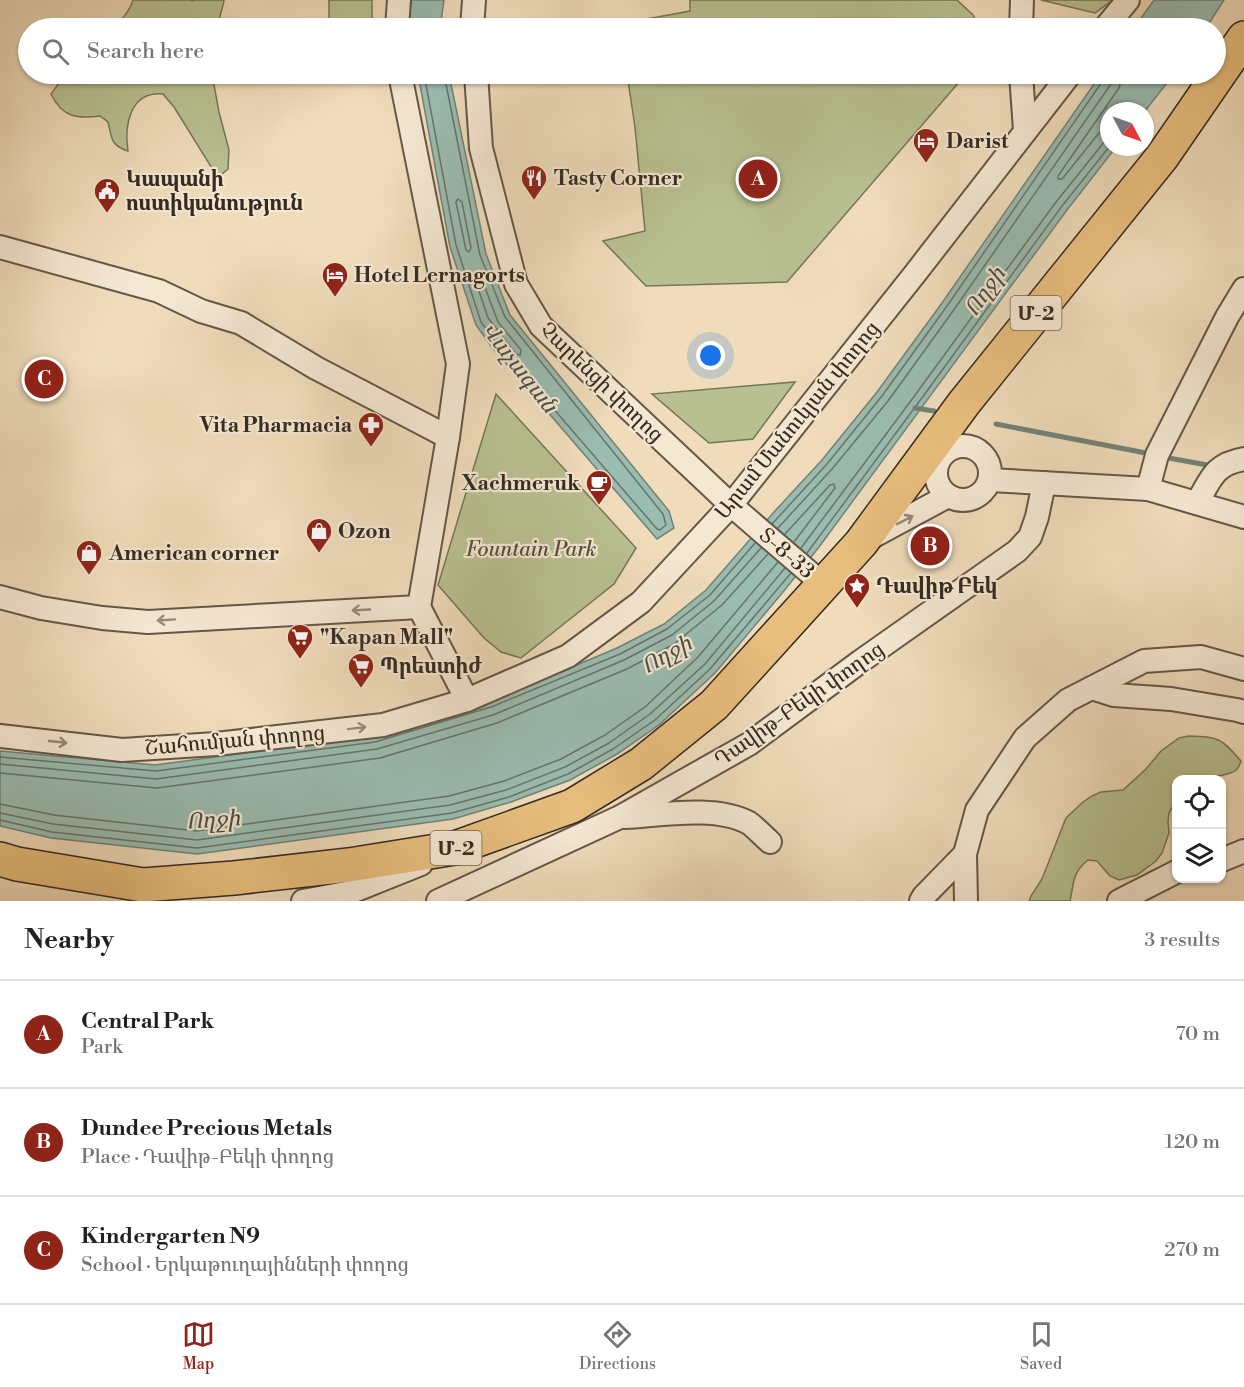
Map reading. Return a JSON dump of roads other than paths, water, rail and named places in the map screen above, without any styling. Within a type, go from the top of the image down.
[{"type":"highway","name":"Մ-2","points":[[1226,64],[1244,38]]},
{"type":"highway","name":"Մ-2","points":[[0,859],[17,864],[143,885],[234,878],[349,865],[455,848],[572,806],[641,764],[714,705],[818,580],[861,543],[964,404],[1162,157],[1212,84]]},
{"type":"street","points":[[398,18],[399,0]]},
{"type":"street","points":[[473,18],[474,0]]},
{"type":"street","points":[[1021,18],[1022,0]]},
{"type":"street","points":[[1114,18],[1128,0]]},
{"type":"street","points":[[402,84],[458,364],[419,607],[467,700]]},
{"type":"street","name":"Չարենցի փողոց","points":[[477,84],[481,148],[516,284],[541,326],[731,505],[750,520]]},
{"type":"street","points":[[1022,84],[1025,130]]},
{"type":"street","name":"Արամ Մանուկյան փողոց","points":[[467,700],[568,656],[632,609],[652,591],[731,505],[1062,84]]},
{"type":"street","points":[[0,247],[159,291],[201,311],[241,323],[316,368],[448,437]]},
{"type":"street","points":[[1148,489],[1157,455],[1227,317],[1244,289]]},
{"type":"street","points":[[964,404],[963,419],[966,435],[988,461],[990,480],[981,494],[973,499],[956,500],[948,496],[937,482],[937,464],[948,450],[966,446],[975,448]]},
{"type":"street","points":[[1197,503],[1220,468],[1227,463],[1244,459]]},
{"type":"street","points":[[990,480],[1148,489],[1244,517]]},
{"type":"street","name":"Դավիթ-Բեկի փողոց","points":[[438,901],[620,817],[749,744],[861,661],[1017,551],[1030,537],[1044,483]]},
{"type":"street","points":[[861,543],[948,496]]},
{"type":"street","name":"Տ-8-33","points":[[750,520],[818,580]]},
{"type":"street","points":[[0,597],[41,608],[102,618],[148,622],[419,607]]},
{"type":"street","points":[[966,901],[965,854],[976,810],[1025,738],[1068,700],[1144,662],[1202,657],[1244,669]]},
{"type":"street","points":[[1092,688],[1114,695],[1172,699],[1244,712]]},
{"type":"street","name":"Շահումյան փողոց","points":[[0,736],[122,750],[216,744],[383,725],[467,700]]},
{"type":"street","points":[[620,817],[718,813],[751,824],[770,842]]},
{"type":"street","points":[[303,901],[351,892],[455,848]]},
{"type":"street","points":[[921,901],[965,854]]},
{"type":"street","points":[[1230,856],[1244,872]]},
{"type":"street","points":[[1119,901],[1172,874]]},
{"type":"water","points":[[411,0],[444,0],[441,18],[408,18]]},
{"type":"water","points":[[1154,0],[1224,0],[1212,18],[1141,18]]},
{"type":"water","name":"Վաչագան","points":[[420,84],[451,84],[486,254],[510,315],[669,511],[674,528],[657,539],[491,346],[476,325],[450,247]]},
{"type":"water","name":"Ողջի","points":[[1094,84],[1166,84],[1152,102],[1100,102],[1100,156],[1109,156],[819,547],[783,592],[715,673],[659,725],[617,754],[570,780],[511,802],[453,819],[197,854],[51,838],[0,826],[0,751],[155,765],[373,736],[489,702],[617,648],[664,624],[706,590],[822,460],[877,392],[942,303]]},
{"type":"waterway","points":[[915,408],[934,411]]},
{"type":"waterway","points":[[996,424],[1151,454]]},
{"type":"waterway","points":[[1163,457],[1213,466]]},
{"type":"place","name":"Darist","points":[[926,164]]},
{"type":"place","name":"Central Park","points":[[758,179]]},
{"type":"place","name":"Tasty Corner","points":[[534,201]]},
{"type":"place","name":"Կապանի ոստիկանություն","points":[[107,214]]},
{"type":"place","name":"Hotel Lernagorts","points":[[335,298]]},
{"type":"place","name":"Kindergarten N9","points":[[44,379]]},
{"type":"place","name":"Vita Pharmacia","points":[[371,448]]},
{"type":"place","name":"Xachmeruk","points":[[599,506]]},
{"type":"place","name":"Dundee Precious Metals","points":[[930,546]]},
{"type":"place","name":"Ozon","points":[[319,554]]},
{"type":"place","name":"American corner","points":[[89,576]]},
{"type":"place","name":"Դավիթ Բեկ","points":[[857,609]]},
{"type":"place","name":"\"Kapan Mall\"","points":[[300,660]]},
{"type":"place","name":"Պրեստիժ","points":[[361,689]]},
{"type":"park label","name":"Fountain Park","points":[[531,549]]}]
